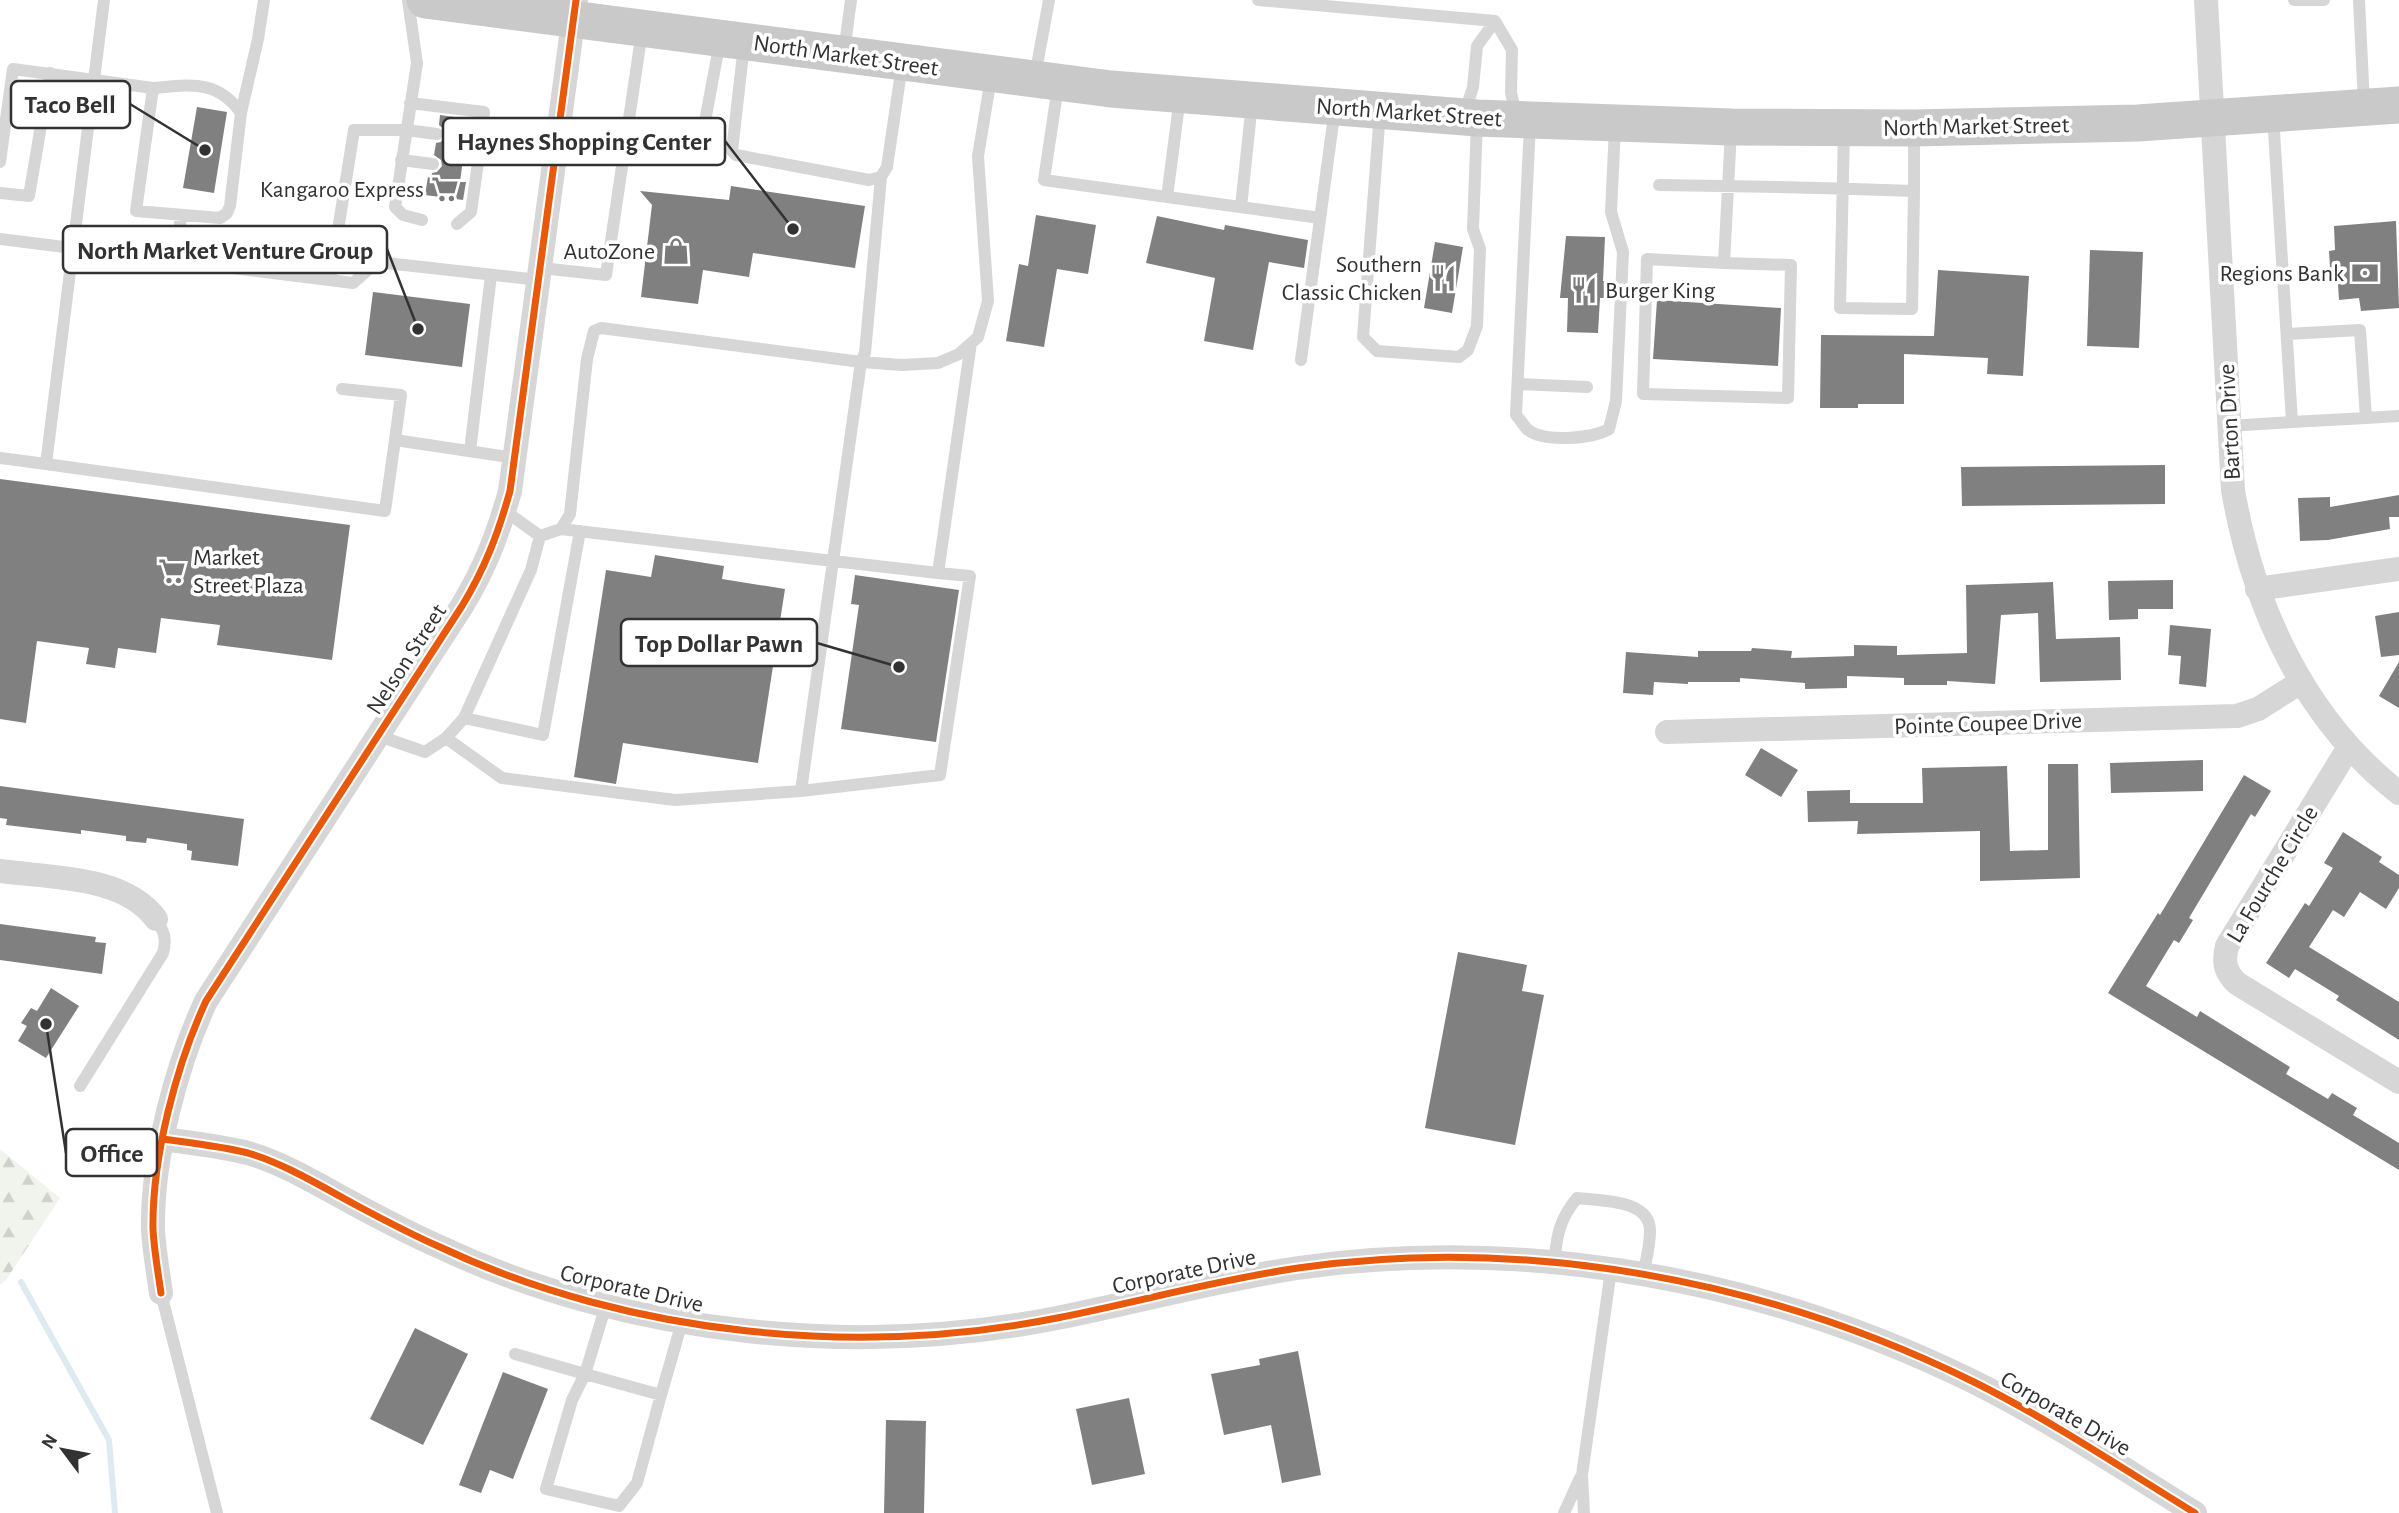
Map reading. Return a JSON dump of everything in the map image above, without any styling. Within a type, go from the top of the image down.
[{"type":"main road","name":"North Market Street","points":[[425,0],[575,9],[642,28],[1047,81],[1180,95],[1470,118],[1731,127],[1914,128],[2213,118],[2381,106]]},
{"type":"street","name":"Barton Drive","points":[[2206,0],[2233,490],[2244,547],[2257,589],[2282,648],[2301,682],[2349,747],[2399,793]]},
{"type":"street","name":"Nelson Street","points":[[161,1293],[153,1229],[163,1139],[180,1068],[206,1001],[478,579],[498,537],[510,492],[515,458],[575,9]]},
{"type":"street","points":[[2257,589],[2399,569]]},
{"type":"street","name":"Pointe Coupee Drive","points":[[1667,732],[2237,716],[2258,709],[2301,682]]},
{"type":"street","name":"La Fourche Circle","points":[[2349,747],[2227,946],[2224,958],[2231,979],[2238,984],[2399,1082]]},
{"type":"street","points":[[0,871],[109,887],[137,900],[149,909],[156,919]]},
{"type":"street","name":"Corporate Drive","points":[[163,1139],[247,1153],[283,1166],[445,1250],[515,1278],[606,1305],[682,1322],[747,1331],[802,1336],[934,1334],[1048,1320],[1245,1276],[1346,1262],[1439,1258],[1554,1263],[1643,1275],[1736,1294],[1825,1320],[1925,1359],[2021,1407],[2195,1513]]},
{"type":"lane","points":[[46,464],[104,0]]},
{"type":"lane","points":[[153,88],[136,211],[220,218],[227,213],[230,206],[241,113],[264,0]]},
{"type":"lane","points":[[408,0],[417,63],[395,206],[403,215],[422,220]]},
{"type":"lane","points":[[843,55],[851,0]]},
{"type":"lane","points":[[1049,0],[1044,180],[1320,218]]},
{"type":"lane","points":[[1258,0],[1495,21]]},
{"type":"lane","points":[[2294,0],[2324,0]]},
{"type":"lane","points":[[2359,0],[2381,106]]},
{"type":"lane","points":[[1380,111],[1363,337],[1377,351],[1459,357],[1468,350],[1477,327],[1480,249],[1473,229],[1470,118],[1477,46],[1495,21]]},
{"type":"lane","points":[[1495,21],[1512,50],[1511,93],[1524,120],[1516,415],[1528,431],[1552,438],[1598,436],[1609,429],[1616,401],[1623,252],[1611,212],[1616,124]]},
{"type":"lane","points":[[0,240],[354,283],[377,262],[491,275],[606,275],[642,28]]},
{"type":"lane","points":[[624,148],[694,156],[699,148],[733,40]]},
{"type":"lane","points":[[733,40],[732,151],[736,155],[869,180],[881,177]]},
{"type":"lane","points":[[801,791],[861,362],[865,353],[881,177],[887,167],[902,63]]},
{"type":"lane","points":[[0,162],[7,68],[96,78],[153,88],[198,85],[215,89],[233,102],[241,113]]},
{"type":"lane","points":[[0,193],[29,196],[50,73]]},
{"type":"lane","points":[[561,529],[570,514],[587,359],[594,331],[601,328],[902,365],[938,363],[959,354],[978,337],[988,301],[978,156],[992,74]]},
{"type":"lane","points":[[1167,197],[1180,95]]},
{"type":"lane","points":[[1241,207],[1252,101]]},
{"type":"lane","points":[[410,103],[484,112],[471,212],[457,224]]},
{"type":"lane","points":[[1301,360],[1335,108]]},
{"type":"lane","points":[[2273,115],[2292,422]]},
{"type":"lane","points":[[1724,263],[1731,127]]},
{"type":"lane","points":[[1844,128],[1840,308],[1912,309],[1914,128]]},
{"type":"lane","points":[[330,280],[354,130],[406,130],[438,134]]},
{"type":"lane","points":[[466,135],[558,137]]},
{"type":"lane","points":[[401,160],[433,164]]},
{"type":"lane","points":[[461,168],[477,170]]},
{"type":"lane","points":[[1659,185],[1914,191]]},
{"type":"lane","points":[[180,215],[181,263]]},
{"type":"lane","points":[[1647,259],[1724,263],[1791,265],[1788,398],[1643,394],[1647,259]]},
{"type":"lane","points":[[470,451],[491,275]]},
{"type":"lane","points":[[2287,334],[2360,330],[2366,418]]},
{"type":"lane","points":[[938,573],[971,343]]},
{"type":"lane","points":[[1518,384],[1587,387]]},
{"type":"lane","points":[[0,458],[385,511],[401,395],[342,389]]},
{"type":"lane","points":[[2230,426],[2399,416]]},
{"type":"lane","points":[[395,440],[515,458]]},
{"type":"lane","points":[[505,511],[540,536]]},
{"type":"lane","points":[[446,738],[502,778],[675,800],[801,791],[940,775],[970,576],[561,529],[540,536]]},
{"type":"lane","points":[[464,718],[543,735],[580,531]]},
{"type":"lane","points":[[379,736],[425,752],[446,738],[464,718],[531,570],[540,536]]},
{"type":"lane","points":[[80,1086],[163,953],[164,932],[156,919]]},
{"type":"lane","points":[[1554,1263],[1564,1213],[1577,1198],[1636,1206],[1645,1216],[1650,1228],[1643,1275]]},
{"type":"lane","points":[[1584,1513],[1582,1475],[1611,1270]]},
{"type":"lane","points":[[161,1293],[217,1513]]},
{"type":"lane","points":[[606,1305],[585,1374],[572,1400],[545,1489],[619,1506],[637,1483],[682,1322]]},
{"type":"lane","points":[[515,1354],[661,1395]]},
{"type":"lane","points":[[1564,1513],[1582,1475]]},
{"type":"green space","points":[[0,1149],[60,1198],[6,1280],[0,1285]]},
{"type":"building","points":[[197,107],[227,112],[214,193],[183,188]]},
{"type":"building","points":[[440,115],[468,119],[467,127],[461,129],[457,136],[459,141],[465,144],[460,182],[466,182],[463,200],[425,195],[428,177],[431,178],[432,173],[442,166],[441,160],[434,155],[436,143],[441,142],[445,136],[445,130],[439,125]]},
{"type":"building","points":[[731,186],[865,206],[855,268],[753,253],[749,277],[703,270],[698,304],[641,297],[652,205],[640,191],[729,200]]},
{"type":"building","points":[[1036,215],[1096,225],[1088,274],[1057,269],[1044,347],[1006,341],[1019,264],[1028,266]]},
{"type":"building","points":[[1157,216],[1224,230],[1225,225],[1308,240],[1304,268],[1269,262],[1253,350],[1204,341],[1215,278],[1146,263]]},
{"type":"building","name":"Regions Bank","points":[[2396,221],[2399,308],[2361,311],[2359,298],[2339,300],[2338,284],[2331,284],[2329,251],[2335,250],[2334,226]]},
{"type":"building","name":"Burger King","points":[[1566,236],[1605,237],[1603,281],[1608,282],[1607,298],[1600,298],[1598,333],[1567,332],[1568,298],[1560,298]]},
{"type":"building","name":"Southern Classic Chicken","points":[[1435,242],[1463,247],[1452,313],[1424,308]]},
{"type":"building","points":[[2090,250],[2143,252],[2139,348],[2087,346]]},
{"type":"building","points":[[1938,270],[2029,276],[2023,376],[1987,374],[1988,358],[1904,354],[1904,404],[1858,404],[1858,408],[1820,408],[1821,335],[1934,336]]},
{"type":"building","points":[[373,292],[470,304],[462,367],[365,355]]},
{"type":"building","points":[[1657,300],[1781,308],[1778,366],[1653,359]]},
{"type":"building","points":[[2165,465],[2165,504],[1962,506],[1961,467]]},
{"type":"building","name":"Market Street Plaza","points":[[0,479],[350,525],[332,660],[217,645],[220,625],[161,618],[156,653],[118,648],[115,668],[86,664],[89,648],[37,641],[26,723],[0,719]]},
{"type":"building","points":[[2399,495],[2399,517],[2389,517],[2390,529],[2328,540],[2300,541],[2298,498],[2330,497],[2330,507]]},
{"type":"building","points":[[655,555],[724,566],[722,579],[785,589],[758,763],[623,743],[616,784],[574,777],[606,570],[651,577]]},
{"type":"building","points":[[855,575],[959,590],[936,742],[841,729],[859,605],[851,604]]},
{"type":"building","points":[[2173,580],[2173,609],[2138,609],[2138,619],[2109,620],[2108,581]]},
{"type":"building","points":[[2053,582],[2056,639],[2120,637],[2121,680],[2040,682],[2038,613],[2001,615],[1995,684],[1947,681],[1947,685],[1904,685],[1904,678],[1847,676],[1847,688],[1805,689],[1805,683],[1740,678],[1740,682],[1654,682],[1653,695],[1623,693],[1626,652],[1698,657],[1698,651],[1751,651],[1752,648],[1792,651],[1791,658],[1854,656],[1854,645],[1897,646],[1897,655],[1967,653],[1966,585]]},
{"type":"building","points":[[2399,612],[2399,655],[2381,657],[2375,616]]},
{"type":"building","points":[[2170,625],[2211,629],[2206,687],[2179,684],[2181,656],[2168,655]]},
{"type":"building","points":[[2399,662],[2399,708],[2379,696]]},
{"type":"building","points":[[1761,748],[1798,770],[1781,797],[1745,775]]},
{"type":"building","points":[[2203,760],[2203,791],[2111,793],[2110,763]]},
{"type":"building","points":[[2048,764],[2078,764],[2080,878],[1980,881],[1980,831],[1857,834],[1858,821],[1808,822],[1807,791],[1850,790],[1850,803],[1923,803],[1922,768],[2007,766],[2010,851],[2048,850]]},
{"type":"building","points":[[2244,775],[2271,791],[2255,817],[2251,814],[2189,918],[2193,920],[2179,943],[2174,940],[2146,986],[2197,1017],[2200,1011],[2290,1067],[2286,1074],[2328,1099],[2332,1093],[2357,1108],[2353,1115],[2399,1143],[2399,1170],[2108,993],[2158,913],[2160,915]]},
{"type":"building","points":[[0,786],[244,819],[238,866],[191,860],[192,851],[187,850],[187,844],[147,838],[146,843],[126,841],[126,836],[81,830],[81,834],[6,825],[7,819],[0,818]]},
{"type":"building","points":[[2343,832],[2382,857],[2379,862],[2399,875],[2399,888],[2386,909],[2360,892],[2344,917],[2333,910],[2309,947],[2399,1002],[2399,1040],[2336,1000],[2339,996],[2295,969],[2289,978],[2266,963],[2305,903],[2309,906],[2333,868],[2324,863]]},
{"type":"building","points":[[0,924],[96,937],[95,942],[106,943],[102,974],[0,960]]},
{"type":"building","points":[[1458,952],[1527,965],[1522,991],[1544,995],[1515,1145],[1425,1128]]},
{"type":"building","points":[[51,988],[79,1006],[46,1058],[18,1041],[27,1026],[21,1023],[31,1008],[37,1011]]},
{"type":"building","points":[[415,1328],[468,1354],[423,1445],[370,1419]]},
{"type":"building","points":[[1298,1351],[1321,1475],[1282,1483],[1271,1425],[1224,1435],[1211,1374],[1260,1365],[1259,1359]]},
{"type":"building","points":[[503,1372],[548,1389],[513,1479],[490,1470],[481,1493],[459,1485]]},
{"type":"building","points":[[1129,1398],[1145,1474],[1092,1485],[1076,1409]]},
{"type":"building","points":[[886,1420],[926,1421],[924,1513],[884,1513]]},
{"type":"waterway","points":[[21,1282],[109,1440],[115,1513]]},
{"type":"cycle path","points":[[161,1293],[153,1229],[161,1142],[185,1054],[206,1001],[462,606],[484,564],[501,522],[510,491],[576,0]]},
{"type":"cycle path","points":[[163,1139],[227,1148],[275,1163],[429,1242],[513,1278],[629,1311],[669,1320],[748,1331],[864,1337],[980,1330],[1057,1318],[1267,1273],[1384,1259],[1471,1258],[1558,1263],[1644,1274],[1730,1292],[1814,1317],[1895,1346],[1974,1382],[2030,1412],[2195,1513]]},
{"type":"place","name":"Taco Bell","points":[[205,150]]},
{"type":"place","name":"Kangaroo Express","points":[[445,189]]},
{"type":"place","name":"Haynes Shopping Center","points":[[793,229]]},
{"type":"place","name":"AutoZone","points":[[676,251]]},
{"type":"place","name":"Regions Bank","points":[[2365,273]]},
{"type":"place","name":"Southern Classic Chicken","points":[[1443,278]]},
{"type":"place","name":"Burger King","points":[[1584,290]]},
{"type":"place","name":"North Market Venture Group","points":[[418,329]]},
{"type":"place","name":"Market Street Plaza","points":[[172,571]]},
{"type":"place","name":"Top Dollar Pawn","points":[[899,667]]},
{"type":"place","name":"Office","points":[[46,1024]]}]
